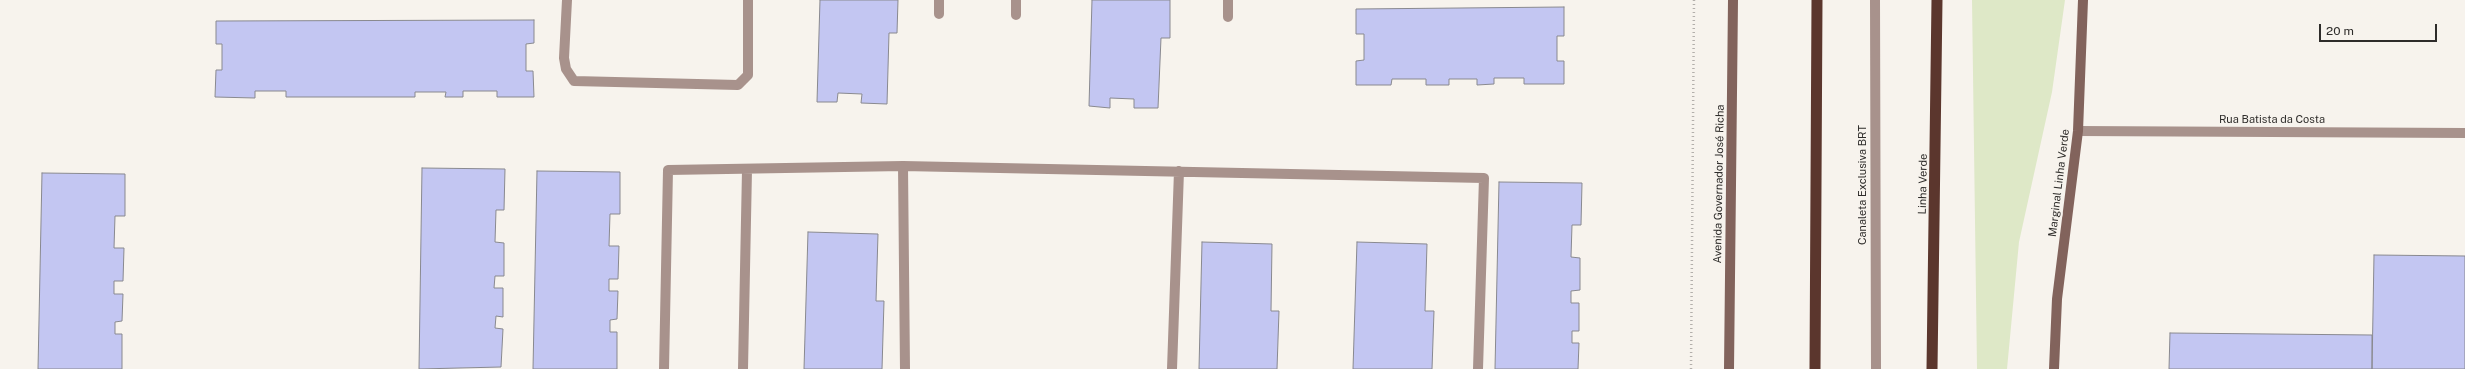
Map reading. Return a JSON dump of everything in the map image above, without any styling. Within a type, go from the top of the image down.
[{"type":"highway","points":[[1816,0],[1816,369]]},
{"type":"highway","name":"Linha Verde","points":[[1932,369],[1937,0]]},
{"type":"main road","name":"Avenida Governador José Richa","points":[[1729,369],[1733,0]]},
{"type":"main road","name":"Marginal Linha Verde","points":[[2054,369],[2058,298],[2078,131],[2083,0]]},
{"type":"street","points":[[567,0],[564,58],[566,69],[574,81],[738,85],[748,75],[748,0]]},
{"type":"street","points":[[939,0],[939,14]]},
{"type":"street","points":[[1016,0],[1016,15]]},
{"type":"street","points":[[1228,0],[1228,17]]},
{"type":"street","name":"Canaleta Exclusiva BRT","points":[[1875,0],[1876,369]]},
{"type":"street","name":"Rua Batista da Costa","points":[[2078,131],[2465,133]]},
{"type":"street","points":[[903,166],[905,369]]},
{"type":"street","points":[[664,369],[668,170],[747,170],[903,166],[1484,178],[1478,369]]},
{"type":"street","points":[[743,369],[747,170]]},
{"type":"street","points":[[1172,369],[1179,171]]},
{"type":"path","points":[[1691,369],[1694,0]]},
{"type":"green space","points":[[1972,0],[2065,0],[2052,92],[2019,242],[2007,369],[1977,369]]},
{"type":"building","points":[[820,0],[898,0],[897,33],[889,33],[887,104],[861,103],[862,94],[838,93],[837,102],[817,102]]},
{"type":"building","points":[[1092,0],[1170,0],[1170,38],[1161,38],[1158,108],[1134,108],[1134,99],[1110,98],[1110,108],[1089,106]]},
{"type":"building","points":[[1564,7],[1564,36],[1557,36],[1557,61],[1564,61],[1564,84],[1524,84],[1524,78],[1494,78],[1494,84],[1477,85],[1477,79],[1449,79],[1449,85],[1426,85],[1426,79],[1392,79],[1391,85],[1356,85],[1356,61],[1364,60],[1364,34],[1356,34],[1356,9]]},
{"type":"building","points":[[534,20],[534,43],[526,44],[526,71],[533,71],[534,97],[497,97],[497,91],[463,91],[463,97],[445,97],[446,92],[415,92],[415,97],[286,97],[286,91],[255,91],[255,98],[215,97],[216,70],[222,70],[222,44],[216,44],[216,21]]},
{"type":"building","points":[[422,168],[505,169],[504,210],[496,210],[495,242],[504,243],[504,276],[495,276],[494,288],[503,288],[503,317],[496,316],[495,328],[503,329],[501,367],[419,369]]},
{"type":"building","points":[[537,171],[620,172],[620,214],[610,214],[609,246],[619,246],[618,279],[609,279],[609,291],[618,291],[617,319],[610,320],[610,332],[617,332],[617,369],[533,369]]},
{"type":"building","points":[[42,173],[125,174],[125,216],[115,216],[114,248],[124,248],[123,281],[114,281],[114,294],[123,294],[122,321],[115,322],[115,334],[122,334],[122,369],[38,369]]},
{"type":"building","points":[[1499,182],[1582,183],[1581,225],[1572,225],[1571,257],[1580,258],[1580,290],[1571,291],[1571,303],[1579,303],[1579,331],[1572,331],[1572,343],[1579,343],[1578,369],[1495,369]]},
{"type":"building","points":[[808,232],[878,234],[876,301],[884,301],[882,369],[804,369]]},
{"type":"building","points":[[1202,242],[1272,244],[1271,311],[1279,311],[1277,369],[1199,369]]},
{"type":"building","points":[[1357,242],[1427,244],[1425,311],[1434,311],[1432,369],[1353,369]]},
{"type":"building","points":[[2374,255],[2465,256],[2465,369],[2372,369]]},
{"type":"building","points":[[2170,333],[2372,335],[2372,369],[2169,369]]}]
